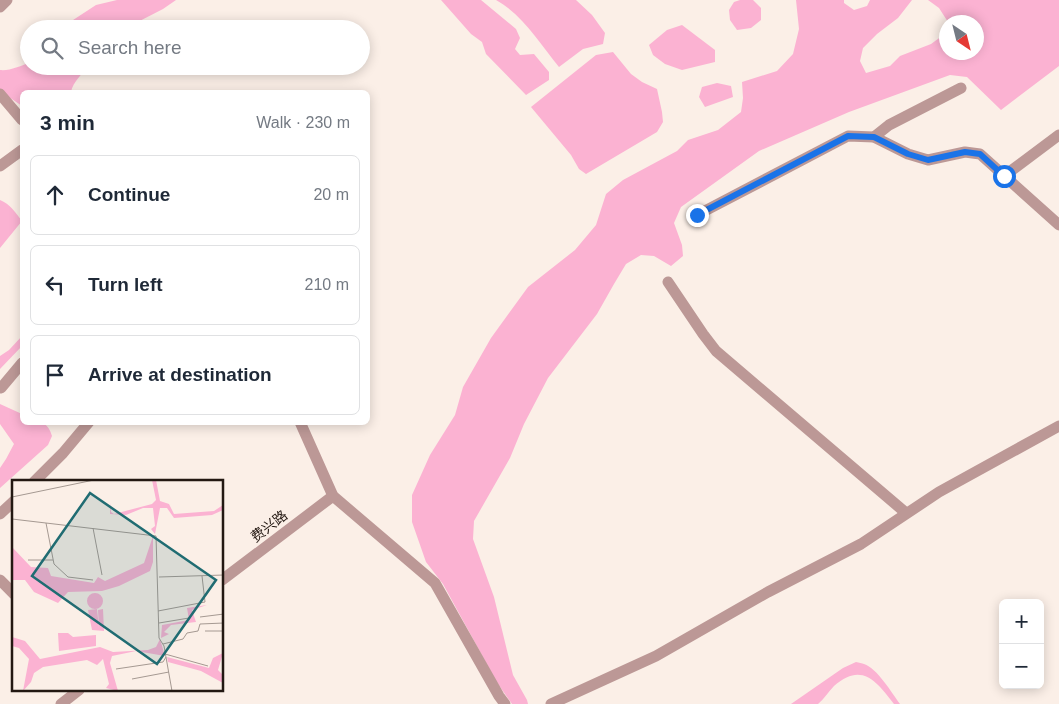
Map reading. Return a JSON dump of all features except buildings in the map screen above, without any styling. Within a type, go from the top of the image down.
[{"type":"street","points":[[0,7],[7,0]]},
{"type":"street","points":[[874,137],[889,126],[961,88]]},
{"type":"street","points":[[0,94],[20,118]]},
{"type":"street","points":[[1004,176],[1059,135]]},
{"type":"street","points":[[697,215],[848,136],[874,137],[908,154],[928,160],[965,152],[980,154],[1059,226]]},
{"type":"street","points":[[0,166],[20,151]]},
{"type":"street","points":[[668,282],[716,351],[906,514]]},
{"type":"street","points":[[1,388],[20,365]]},
{"type":"street","points":[[36,480],[87,425]]},
{"type":"street","points":[[301,425],[333,496],[435,583],[499,696],[506,704]]},
{"type":"street","points":[[551,704],[656,656],[768,592],[861,544],[939,492],[1059,426]]},
{"type":"street","name":"费兴路","points":[[224,578],[333,496]]},
{"type":"street","points":[[0,514],[12,503]]},
{"type":"street","points":[[0,580],[12,592]]},
{"type":"street","points":[[62,704],[77,692]]},
{"type":"shaded area","points":[[117,0],[176,0],[142,20],[73,20],[96,5]]},
{"type":"shaded area","points":[[441,0],[481,0],[516,29],[520,38],[515,49],[520,55],[534,54],[549,72],[549,80],[526,95],[486,54],[482,42],[471,34]]},
{"type":"shaded area","points":[[496,0],[576,0],[592,15],[605,33],[603,44],[583,49],[559,67],[523,22],[506,6]]},
{"type":"shaded area","points":[[753,0],[761,8],[761,20],[751,28],[737,30],[730,20],[729,10],[734,2]]},
{"type":"shaded area","points":[[796,0],[844,0],[844,3],[854,10],[867,6],[870,0],[912,0],[898,18],[877,34],[863,48],[860,61],[866,73],[890,66],[900,56],[931,44],[939,38],[939,60],[984,60],[984,15],[944,15],[939,8],[928,0],[1059,0],[1059,66],[1001,110],[967,77],[950,75],[849,112],[759,151],[681,207],[674,223],[682,245],[683,256],[671,266],[654,256],[641,255],[626,264],[597,314],[548,378],[524,424],[510,458],[474,521],[473,539],[494,597],[513,675],[528,704],[512,704],[496,681],[443,584],[426,562],[412,522],[412,495],[430,455],[455,415],[463,387],[491,338],[528,287],[575,250],[596,225],[606,194],[623,180],[677,151],[688,140],[718,130],[741,112],[743,98],[742,82],[777,71],[793,54],[799,29]]},
{"type":"shaded area","points":[[682,25],[715,50],[715,62],[682,70],[665,64],[653,55],[649,45],[667,30]]},
{"type":"shaded area","points":[[613,52],[631,74],[657,89],[663,122],[657,132],[586,174],[579,169],[571,155],[531,107],[596,55]]},
{"type":"shaded area","points":[[20,66],[20,75],[81,75],[72,90],[20,90],[20,105],[0,89],[0,70]]},
{"type":"shaded area","points":[[717,83],[731,86],[733,97],[705,107],[699,97],[702,87]]},
{"type":"shaded area","points":[[0,200],[10,206],[20,218],[20,223],[0,248]]},
{"type":"shaded area","points":[[20,338],[20,348],[0,369],[0,356],[9,350]]},
{"type":"shaded area","points":[[0,404],[20,413],[20,425],[46,425],[52,436],[48,445],[0,488],[0,468],[14,444],[0,424]]},
{"type":"shaded area","points":[[856,662],[869,666],[874,670],[900,704],[894,704],[874,681],[860,675],[852,675],[834,686],[818,704],[791,704],[843,668]]},
{"type":"route","points":[[697,215],[848,136],[874,137],[908,154],[928,160],[965,152],[980,154],[1004,176]]}]
